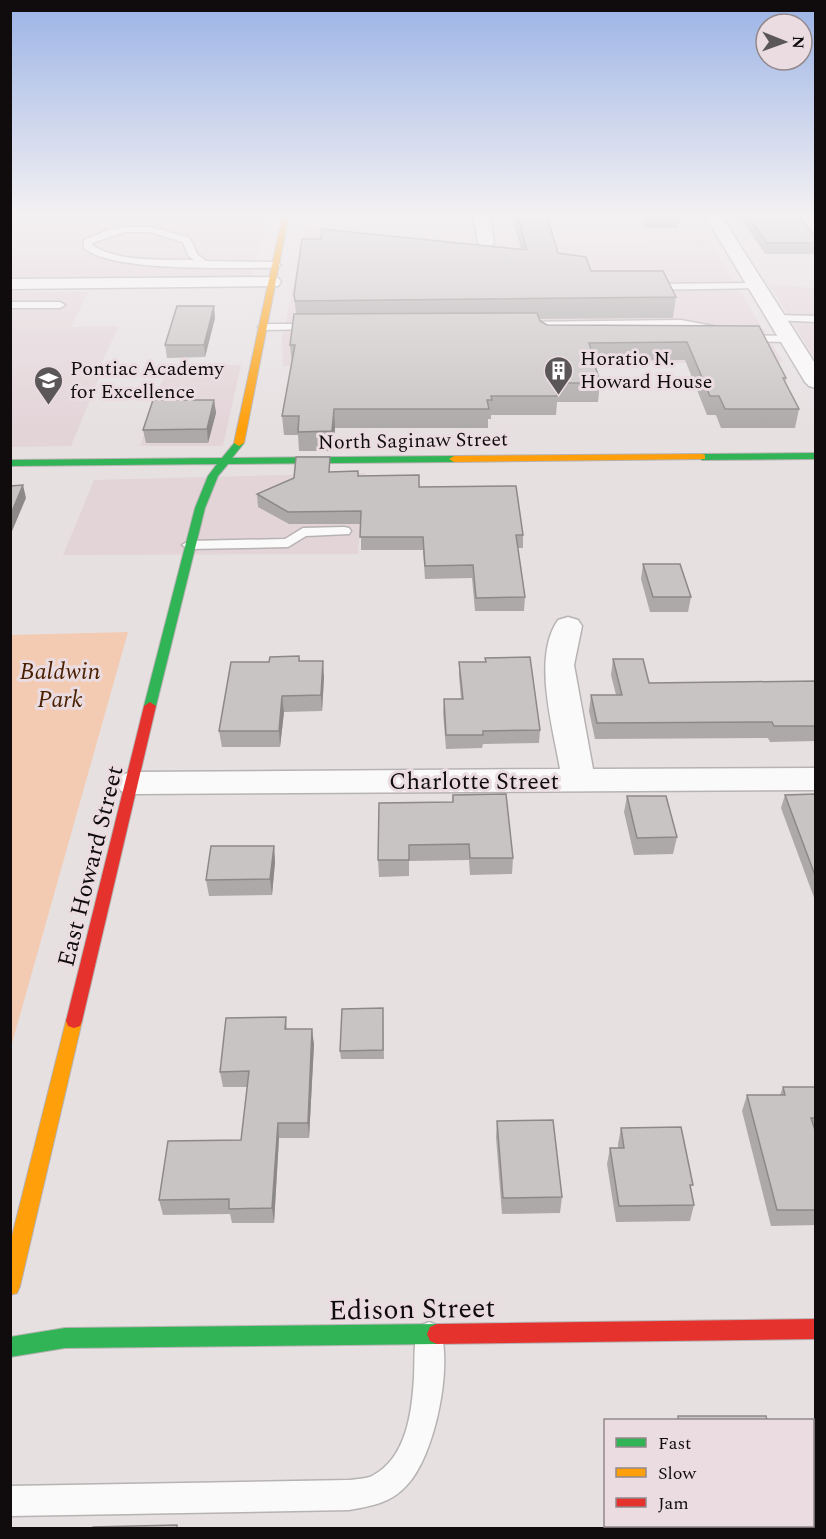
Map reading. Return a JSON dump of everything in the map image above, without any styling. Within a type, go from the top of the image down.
[{"type":"street","name":"East Howard Street","points":[[10,1286],[189,545],[204,495],[213,476],[239,442],[272,286]]},
{"type":"street","points":[[756,286],[816,382]]},
{"type":"street","name":"North Saginaw Street","points":[[10,463],[816,456]]},
{"type":"street","points":[[568,626],[559,665],[578,780]]},
{"type":"street","name":"Charlotte Street","points":[[133,783],[816,779]]},
{"type":"street","name":"Edison Street","points":[[10,1347],[65,1338],[816,1329]]},
{"type":"lane","points":[[637,287],[756,286]]},
{"type":"lane","points":[[10,305],[60,305]]},
{"type":"lane","points":[[776,318],[816,319]]},
{"type":"lane","points":[[507,325],[681,324],[714,329],[726,338]]},
{"type":"lane","points":[[542,325],[546,338]]},
{"type":"lane","points":[[263,327],[325,327]]},
{"type":"lane","points":[[693,338],[789,339]]},
{"type":"lane","points":[[189,545],[288,543],[303,532],[344,531]]},
{"type":"lane","points":[[10,1501],[349,1495],[379,1489],[404,1467],[423,1426],[428,1383],[429,1333]]},
{"type":"shaded area","points":[[293,286],[737,286],[783,362],[283,366],[282,339]]},
{"type":"shaded area","points":[[770,286],[815,288],[815,359]]},
{"type":"shaded area","name":"Pontiac Academy for Excellence","points":[[10,292],[88,292],[71,327],[119,326],[100,366],[104,366],[71,446],[11,447]]},
{"type":"shaded area","points":[[241,365],[223,446],[140,446],[167,366]]},
{"type":"shaded area","points":[[365,473],[358,554],[63,555],[94,480]]},
{"type":"green space","name":"Baldwin Park","points":[[128,632],[11,1047],[11,635]]},
{"type":"building","points":[[295,286],[670,286],[676,297],[295,301]]},
{"type":"building","points":[[177,306],[214,306],[204,345],[165,345]]},
{"type":"building","points":[[537,313],[540,321],[547,325],[759,326],[799,409],[725,409],[719,396],[710,396],[687,342],[589,343],[600,383],[555,383],[557,396],[491,396],[492,400],[487,400],[489,409],[334,409],[332,431],[298,432],[299,416],[282,416],[295,345],[290,345],[294,314]]},
{"type":"building","points":[[153,400],[214,400],[207,429],[143,430]]},
{"type":"building","points":[[296,457],[330,457],[329,472],[358,471],[358,476],[419,475],[419,487],[516,486],[523,535],[516,535],[525,597],[476,598],[473,565],[425,566],[423,537],[360,537],[361,511],[288,512],[257,494],[294,478]]},
{"type":"building","points":[[23,485],[10,516],[10,486]]},
{"type":"building","points":[[643,564],[680,564],[691,597],[653,597]]},
{"type":"building","points":[[299,656],[299,661],[323,661],[321,695],[282,696],[279,731],[219,731],[231,662],[269,662],[270,657]]},
{"type":"building","points":[[530,657],[540,730],[483,731],[483,735],[446,735],[444,699],[463,699],[459,662],[486,662],[485,658]]},
{"type":"building","points":[[613,659],[643,659],[649,683],[816,681],[816,726],[774,726],[772,722],[597,723],[591,695],[622,695]]},
{"type":"building","points":[[506,794],[513,858],[470,858],[469,844],[409,845],[409,860],[378,860],[379,803],[453,802],[453,795]]},
{"type":"building","points":[[816,794],[816,878],[785,795]]},
{"type":"building","points":[[627,796],[666,796],[677,837],[637,838]]},
{"type":"building","points":[[211,846],[274,846],[270,879],[206,880]]},
{"type":"building","points":[[383,1008],[383,1050],[340,1051],[342,1009]]},
{"type":"building","points":[[286,1017],[285,1029],[312,1029],[308,1123],[278,1123],[272,1208],[229,1209],[229,1199],[159,1200],[168,1141],[241,1140],[249,1071],[220,1072],[226,1018]]},
{"type":"building","points":[[783,1087],[816,1087],[816,1118],[811,1118],[816,1133],[816,1210],[777,1210],[747,1095],[785,1095]]},
{"type":"building","points":[[553,1120],[562,1197],[503,1198],[497,1121]]},
{"type":"building","points":[[681,1127],[693,1185],[690,1185],[694,1205],[619,1206],[610,1148],[624,1148],[621,1128]]},
{"type":"building","points":[[678,1416],[766,1416],[767,1419],[678,1419]]},
{"type":"building","points":[[177,1525],[177,1528],[92,1528],[93,1527]]},
{"type":"building","points":[[710,1527],[778,1527],[778,1528]]},
{"type":"traffic: fast","points":[[150,706],[200,508],[213,476],[239,443]]},
{"type":"traffic: fast","points":[[702,457],[816,456]]},
{"type":"traffic: fast","points":[[10,463],[454,459]]},
{"type":"traffic: fast","points":[[10,1347],[65,1338],[437,1334]]},
{"type":"traffic: slow","points":[[239,443],[271,286]]},
{"type":"traffic: slow","points":[[454,459],[702,457]]},
{"type":"traffic: slow","points":[[10,1286],[74,1021]]},
{"type":"traffic: jam","points":[[74,1021],[150,706]]},
{"type":"traffic: jam","points":[[437,1334],[816,1329]]},
{"type":"place","name":"Horatio N. Howard House","points":[[559,396]]},
{"type":"place","name":"Pontiac Academy for Excellence","points":[[49,406]]}]
